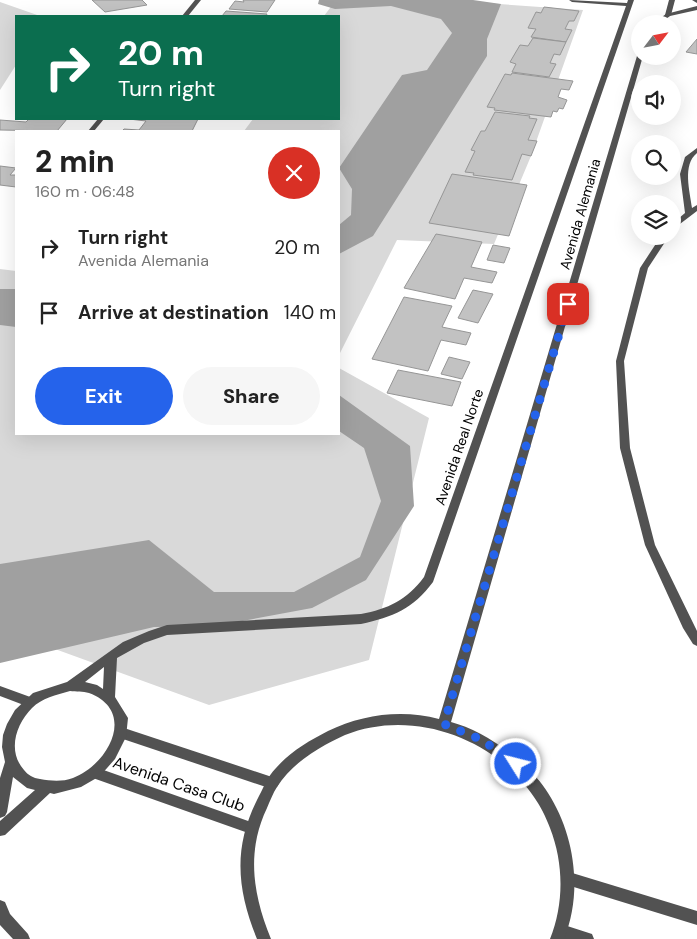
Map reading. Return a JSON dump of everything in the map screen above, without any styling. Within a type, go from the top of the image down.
[{"type":"street","points":[[186,15],[198,0]]},
{"type":"street","name":"Avenida Real Norte","points":[[70,686],[128,644],[147,635],[167,630],[361,619],[384,615],[403,606],[420,594],[429,579],[630,2],[572,0]]},
{"type":"street","points":[[672,0],[668,15],[697,8]]},
{"type":"street","name":"Avenida Alemania","points":[[444,724],[637,65]]},
{"type":"street","points":[[92,130],[100,120]]},
{"type":"street","points":[[689,214],[684,174],[688,157],[697,150]]},
{"type":"street","points":[[681,221],[697,207]]},
{"type":"street","points":[[659,245],[644,268],[620,362],[624,448],[650,545],[687,625],[697,641]]},
{"type":"street","points":[[109,698],[111,656]]},
{"type":"street","points":[[70,686],[92,689],[109,698],[117,708],[121,720],[121,733],[113,755],[95,773],[73,785],[48,787],[32,784],[19,777],[10,766],[5,750],[4,731],[29,702],[48,691],[70,686]]},
{"type":"street","points":[[0,691],[29,702]]},
{"type":"street","points":[[264,939],[253,916],[245,871],[251,828],[272,783],[298,754],[330,734],[367,721],[406,718],[444,724],[482,740],[516,764],[544,797],[561,836],[569,880],[559,935],[587,939]]},
{"type":"street","name":"Avenida Casa Club","points":[[121,733],[272,783]]},
{"type":"street","points":[[0,812],[10,766]]},
{"type":"street","name":"Avenida Casa Club","points":[[95,773],[251,828]]},
{"type":"street","points":[[0,830],[48,787]]},
{"type":"street","points":[[569,880],[697,918]]},
{"type":"street","points":[[0,907],[4,918],[23,939]]},
{"type":"shaded area","points":[[319,0],[473,0],[501,4],[487,39],[487,56],[373,236],[340,253],[340,224],[351,215],[352,189],[340,167],[402,75],[427,70],[452,33],[441,19],[391,6],[335,9],[318,4]]},
{"type":"shaded area","points":[[336,0],[442,0],[583,10],[531,156],[494,244],[397,240],[340,353],[340,130],[245,130],[252,120],[340,120],[340,15],[325,15]]},
{"type":"shaded area","points":[[0,2],[37,15],[15,15],[15,67],[0,90]]},
{"type":"shaded area","points":[[0,269],[15,271],[15,435],[340,435],[340,369],[429,418],[369,660],[209,705],[0,629]]},
{"type":"shaded area","points":[[0,289],[15,289],[15,327],[0,325]]},
{"type":"shaded area","points":[[340,396],[410,446],[414,506],[366,580],[312,608],[215,626],[154,627],[0,663],[0,564],[149,540],[214,592],[294,592],[360,557],[381,501],[364,448],[340,432]]},
{"type":"building","points":[[92,0],[142,0],[147,5],[105,12]]},
{"type":"building","points":[[243,0],[275,0],[267,12],[229,9],[235,1],[244,2]]},
{"type":"building","points":[[544,7],[579,11],[574,21],[569,21],[565,29],[572,30],[566,42],[531,37],[536,29],[528,28],[536,12],[541,13]]},
{"type":"building","points":[[226,11],[267,14],[266,15],[223,15]]},
{"type":"building","points":[[533,38],[566,42],[560,55],[554,54],[550,63],[556,64],[549,77],[512,72],[516,64],[510,62],[520,45],[528,46]]},
{"type":"building","points":[[697,39],[697,54],[686,52]]},
{"type":"building","points":[[512,73],[573,81],[569,90],[561,89],[558,97],[567,100],[563,109],[559,108],[557,112],[553,111],[551,117],[494,110],[495,108],[487,107],[505,74],[511,75]]},
{"type":"building","points":[[495,112],[530,116],[529,118],[537,119],[528,140],[537,141],[531,156],[522,154],[512,180],[473,175],[474,173],[465,172],[475,151],[471,150],[481,131],[485,131]]},
{"type":"building","points":[[0,120],[26,122],[28,120],[66,120],[58,130],[0,130]]},
{"type":"building","points":[[138,120],[198,120],[192,130],[139,130],[146,121]]},
{"type":"building","points":[[0,166],[15,168],[10,175],[15,175],[15,187],[0,185]]},
{"type":"building","points":[[452,174],[527,185],[509,236],[429,223]]},
{"type":"building","points":[[436,234],[482,242],[471,267],[497,272],[492,283],[464,278],[455,299],[404,288]]},
{"type":"building","points":[[493,245],[510,248],[504,263],[487,260]]},
{"type":"building","points":[[473,290],[493,294],[478,323],[458,318]]},
{"type":"building","points":[[404,297],[452,306],[442,327],[471,333],[466,345],[441,340],[428,371],[372,359]]},
{"type":"building","points":[[449,357],[470,362],[462,379],[441,374]]},
{"type":"building","points":[[398,370],[461,382],[452,406],[387,393]]},
{"type":"route","points":[[516,764],[482,740],[444,724],[568,304]]}]
